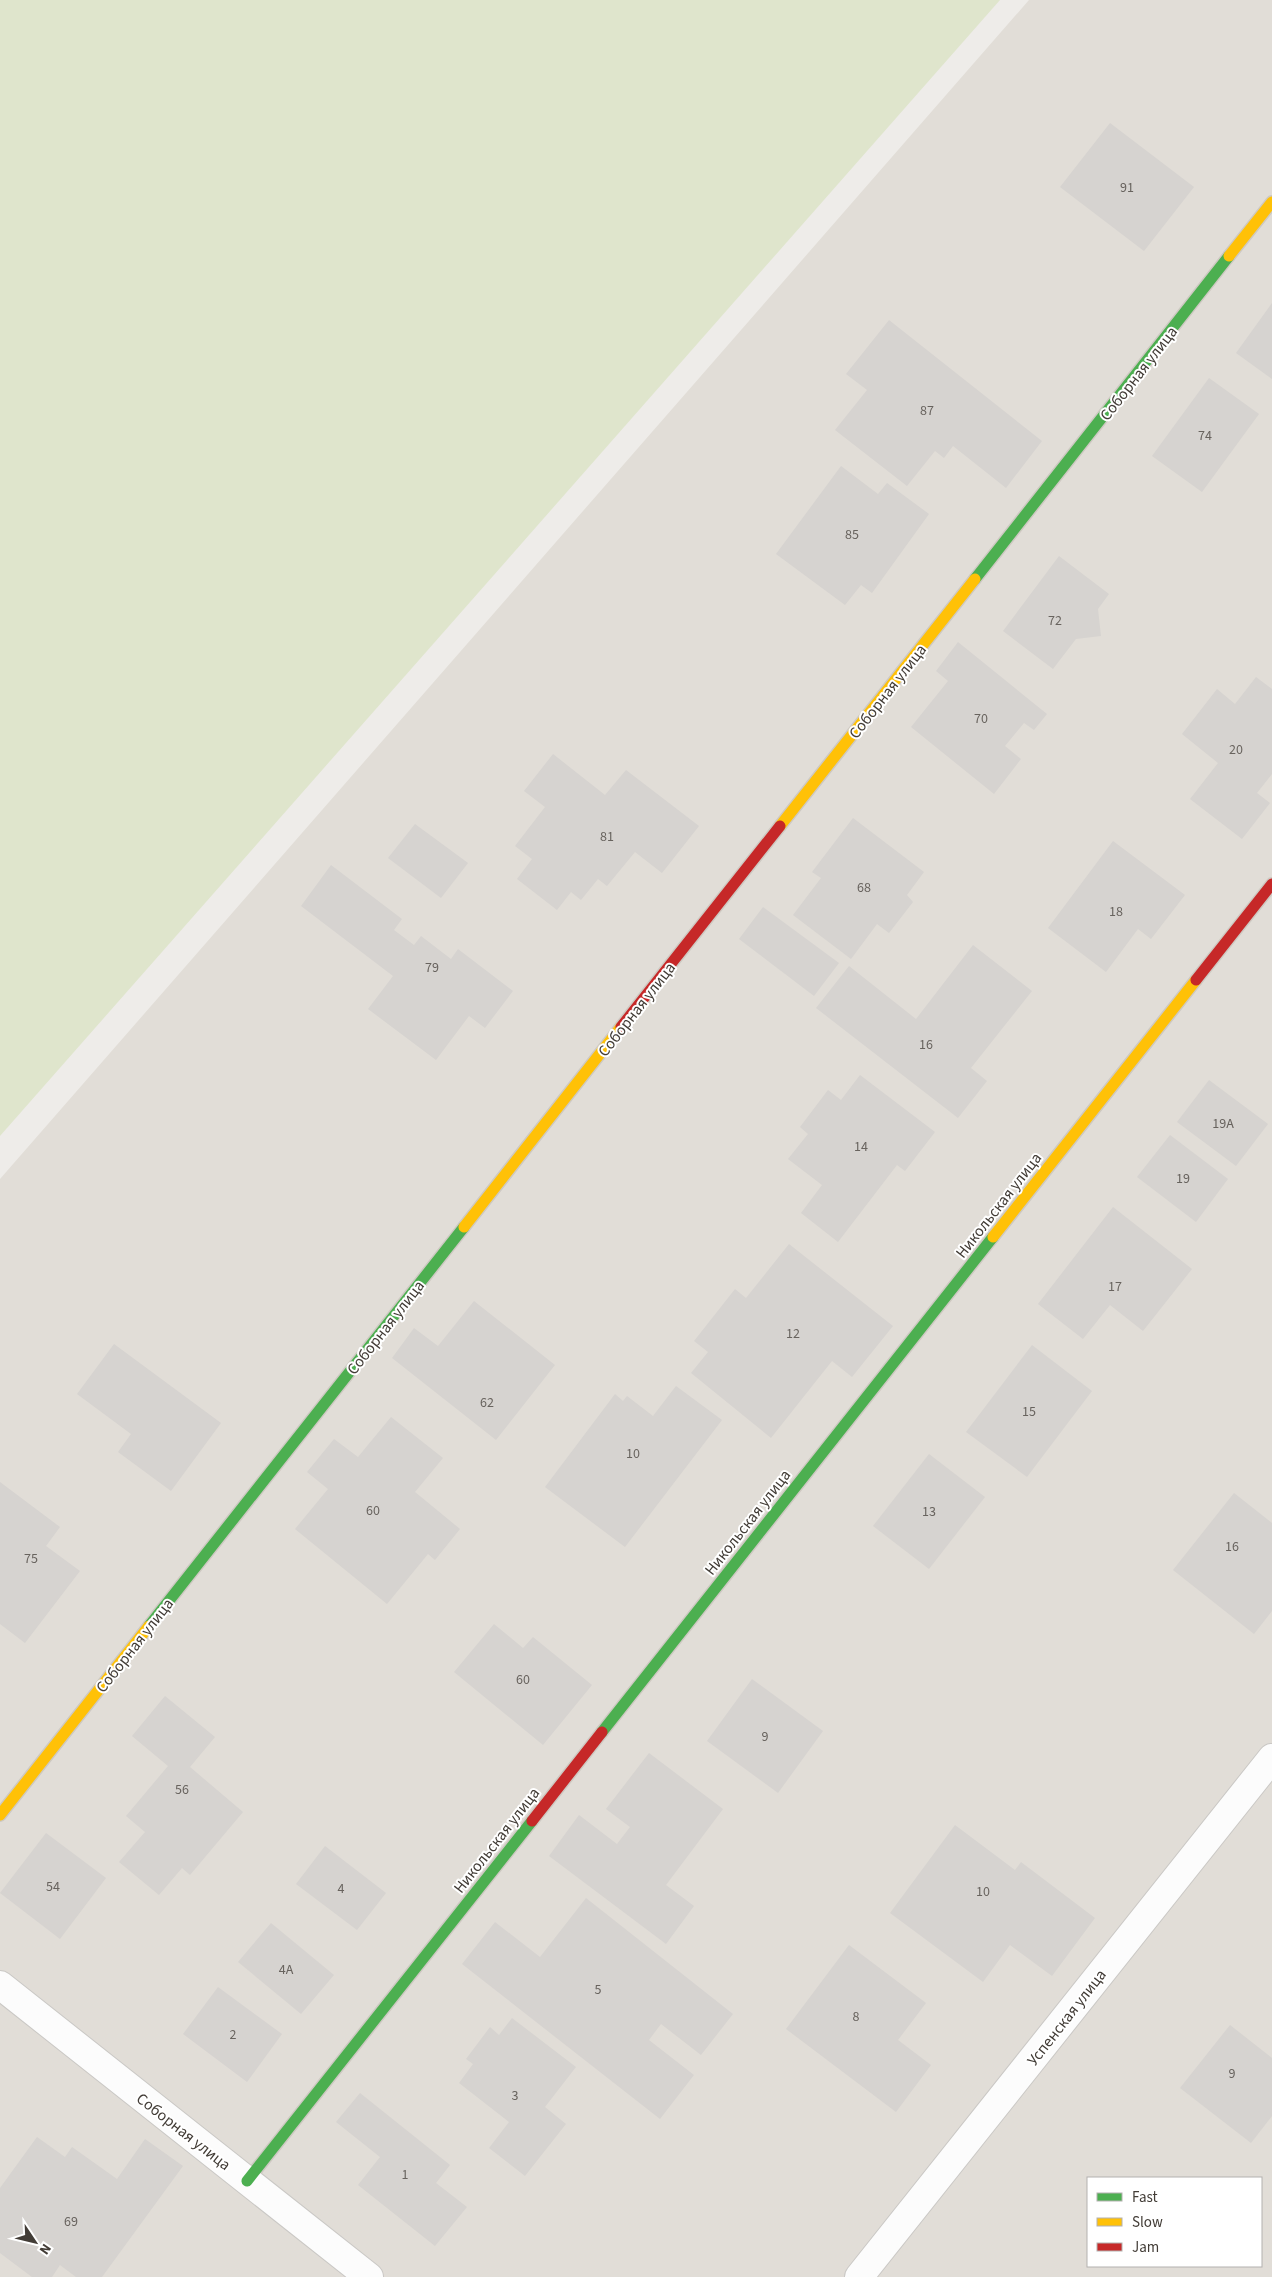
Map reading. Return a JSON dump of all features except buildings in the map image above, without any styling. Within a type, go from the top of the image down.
[{"type":"street","name":"Соборная улица","points":[[0,1815],[1272,202]]},
{"type":"street","name":"Никольская улица","points":[[247,2181],[1272,884]]},
{"type":"street","name":"Успенская улица","points":[[859,2277],[1272,1758]]},
{"type":"street","name":"Соборная улица","points":[[0,1985],[369,2277]]},
{"type":"shaded area","points":[[1029,0],[1272,0],[1272,2277],[0,2277],[0,1179]]},
{"type":"green space","points":[[0,0],[1000,0],[0,1136]]},
{"type":"traffic: fast","points":[[975,579],[1229,256]]},
{"type":"traffic: fast","points":[[149,1626],[464,1227]]},
{"type":"traffic: fast","points":[[602,1732],[993,1237]]},
{"type":"traffic: fast","points":[[247,2181],[532,1821]]},
{"type":"traffic: slow","points":[[1229,256],[1272,202]]},
{"type":"traffic: slow","points":[[780,826],[975,579]]},
{"type":"traffic: slow","points":[[993,1237],[1196,980]]},
{"type":"traffic: slow","points":[[464,1227],[621,1027]]},
{"type":"traffic: slow","points":[[0,1815],[149,1626]]},
{"type":"traffic: jam","points":[[621,1027],[780,826]]},
{"type":"traffic: jam","points":[[1196,980],[1272,884]]},
{"type":"traffic: jam","points":[[532,1821],[602,1732]]}]
